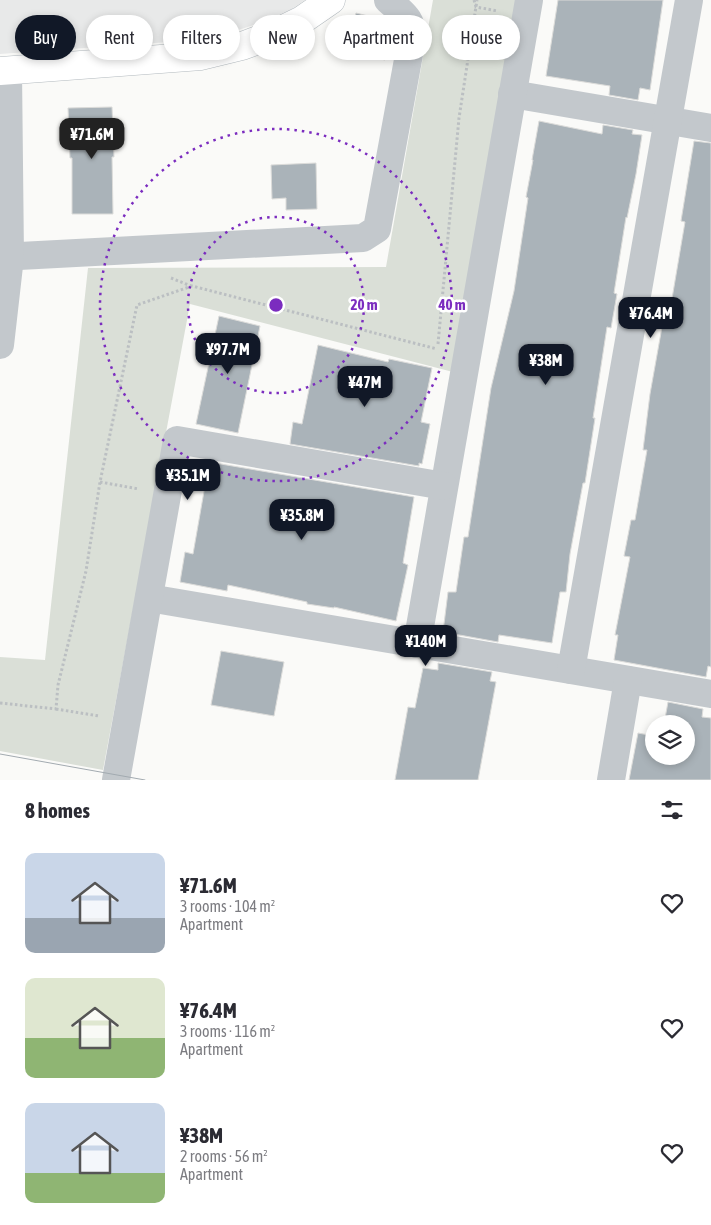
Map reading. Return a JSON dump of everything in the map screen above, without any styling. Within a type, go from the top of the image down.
[{"type":"street","points":[[0,345],[5,257],[4,71],[201,56],[242,46],[271,36],[302,20],[331,0]]},
{"type":"street","points":[[5,257],[363,238],[377,229],[413,27],[407,17],[388,0]]},
{"type":"street","points":[[417,644],[529,0]]},
{"type":"street","points":[[571,670],[689,0]]},
{"type":"street","points":[[512,94],[711,128]]},
{"type":"street","points":[[116,780],[177,440],[444,486]]},
{"type":"street","points":[[149,598],[711,694]]},
{"type":"street","points":[[611,780],[628,680]]},
{"type":"path","points":[[437,349],[459,118],[476,0]]},
{"type":"path","points":[[56,709],[58,685],[86,571],[100,482],[137,305],[192,286],[437,349],[468,354]]},
{"type":"path","points":[[0,703],[56,709],[127,721]]},
{"type":"shaded area","points":[[0,0],[305,0],[278,15],[250,15],[250,26],[240,29],[240,15],[163,15],[163,42],[153,43],[153,15],[86,15],[86,48],[76,49],[76,15],[15,15],[15,53],[0,54]]},
{"type":"shaded area","points":[[433,0],[519,0],[516,15],[442,15],[442,60],[508,60],[453,372],[190,304],[103,770],[0,751],[0,657],[45,660],[88,268],[386,267],[422,60],[432,60],[432,15],[430,15]]},
{"type":"building","points":[[558,0],[663,0],[650,90],[640,88],[638,100],[609,95],[610,86],[546,76]]},
{"type":"building","points":[[112,107],[114,157],[112,157],[113,214],[72,214],[72,158],[70,158],[68,108]]},
{"type":"building","points":[[539,121],[602,134],[603,125],[633,130],[632,134],[642,135],[636,174],[626,217],[614,293],[617,294],[611,328],[607,327],[585,483],[583,483],[570,554],[566,592],[560,592],[552,643],[499,635],[498,642],[443,632],[448,592],[456,592],[464,537],[468,537],[491,388],[514,291],[528,198],[526,197]]},
{"type":"building","points":[[694,141],[711,143],[711,667],[708,666],[706,677],[614,660],[618,635],[615,635],[630,557],[624,556],[631,520],[635,520],[647,450],[643,450],[650,394],[662,327],[667,328],[685,222],[681,221]]},
{"type":"building","points":[[316,163],[317,209],[286,210],[286,198],[272,199],[271,165]]},
{"type":"building","points":[[219,316],[260,326],[238,433],[196,424]]},
{"type":"building","points":[[318,345],[388,362],[389,359],[432,368],[421,422],[430,424],[422,464],[419,463],[419,466],[290,444],[293,422],[302,424]]},
{"type":"building","points":[[215,463],[414,497],[403,563],[408,565],[396,621],[334,607],[307,604],[307,602],[228,585],[227,591],[180,582],[185,552],[193,554],[206,480],[212,481]]},
{"type":"building","points":[[221,651],[284,662],[274,716],[211,705]]},
{"type":"building","points":[[438,663],[492,672],[490,681],[496,682],[478,780],[395,780],[408,707],[415,708],[423,668],[438,670]]},
{"type":"building","points":[[668,702],[703,709],[702,717],[711,718],[711,780],[629,780],[638,733],[645,734],[645,765],[695,765],[695,715],[666,715]]},
{"type":"tram line","points":[[0,754],[145,780]]}]
